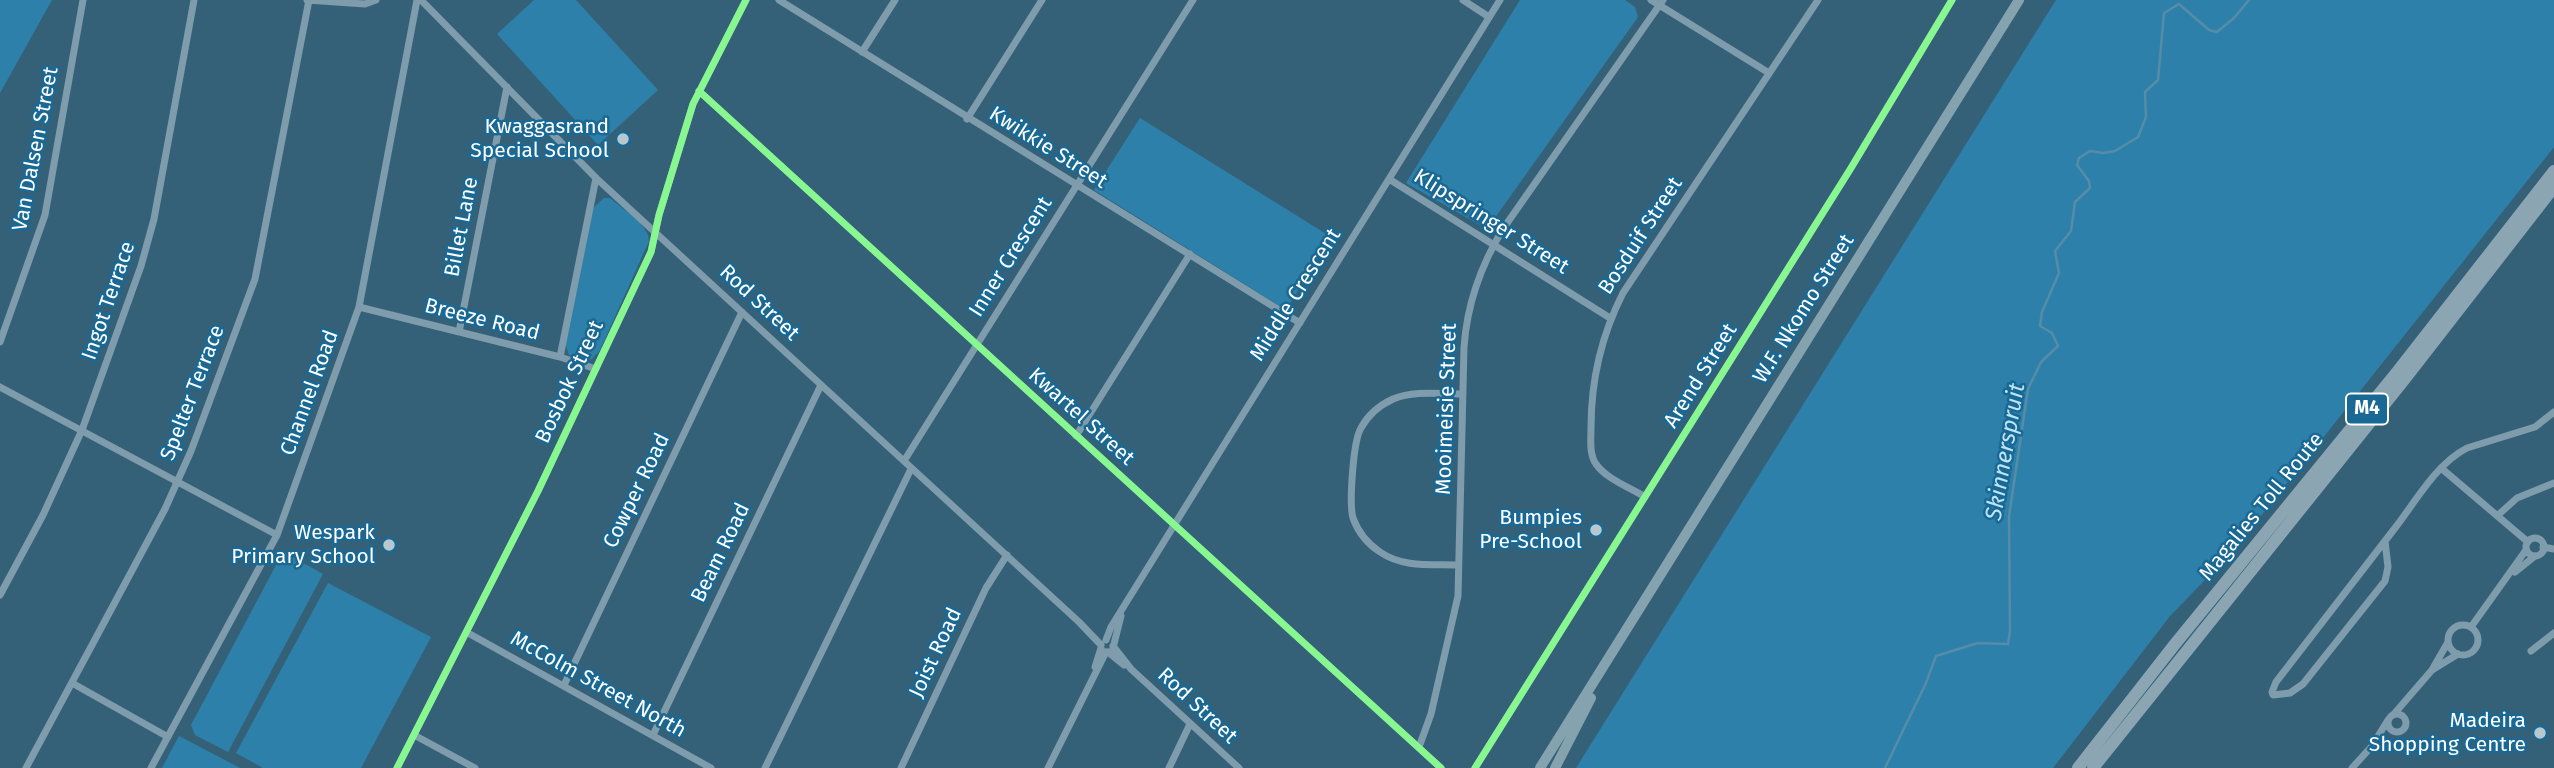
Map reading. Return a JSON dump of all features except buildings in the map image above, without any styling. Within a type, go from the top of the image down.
[{"type":"highway","name":"Magalies Toll Route","points":[[2078,768],[2175,643],[2397,372],[2554,171]]},
{"type":"highway","name":"Magalies Toll Route","points":[[2093,768],[2412,370],[2554,187]]},
{"type":"main road","name":"W.F. Nkomo Street","points":[[1540,768],[2020,0]]},
{"type":"main road","name":"W.F. Nkomo Street","points":[[1555,768],[1621,639]]},
{"type":"street","name":"Van Dalsen Street","points":[[0,342],[46,215],[83,0]]},
{"type":"street","name":"Ingot Terrace","points":[[0,595],[43,516],[82,430],[150,238],[194,0]]},
{"type":"street","points":[[308,0],[365,4],[376,0]]},
{"type":"street","name":"Spelter Terrace","points":[[26,768],[178,482],[255,279],[308,0]]},
{"type":"street","name":"Rod Street","points":[[419,0],[596,178],[1238,768]]},
{"type":"street","name":"Channel Road","points":[[151,768],[277,535],[359,307],[419,0]]},
{"type":"street","name":"Bosbok Street","points":[[397,768],[468,633],[651,252],[699,91],[746,0]]},
{"type":"street","name":"Kwikkie Street","points":[[779,0],[1300,323]]},
{"type":"street","points":[[862,52],[895,0]]},
{"type":"street","points":[[967,119],[1042,0]]},
{"type":"street","name":"Inner Crescent","points":[[904,461],[1193,0]]},
{"type":"street","points":[[1463,0],[1489,17]]},
{"type":"street","name":"Middle Crescent","points":[[1048,768],[1123,608],[1500,0]]},
{"type":"street","points":[[1651,0],[1661,3],[1769,73]]},
{"type":"street","name":"Bosduif Street","points":[[1645,497],[1602,471],[1591,453],[1591,400],[1597,364],[1610,318],[1623,293],[1818,0]]},
{"type":"street","name":"Arend Street","points":[[1475,768],[1851,169],[1952,0]]},
{"type":"street","name":"Mooimeisie Street","points":[[1419,747],[1431,714],[1455,612],[1465,328],[1475,290],[1494,244],[1661,3]]},
{"type":"street","name":"Billet Lane","points":[[459,332],[507,87]]},
{"type":"street","name":"Kwartel Street","points":[[699,91],[1441,768]]},
{"type":"street","points":[[560,357],[596,178]]},
{"type":"street","name":"Klipspringer Street","points":[[1389,179],[1610,318]]},
{"type":"street","points":[[1076,436],[1189,254]]},
{"type":"street","name":"Breeze Road","points":[[359,307],[560,357],[596,369]]},
{"type":"street","name":"Cowper Road","points":[[564,685],[742,312]]},
{"type":"street","name":"Beam Road","points":[[653,735],[821,385]]},
{"type":"street","points":[[0,387],[277,535]]},
{"type":"street","points":[[1458,565],[1407,563],[1391,559],[1363,537],[1354,520],[1352,507],[1356,441],[1366,420],[1381,407],[1404,395],[1463,394]]},
{"type":"street","points":[[2385,541],[2388,567],[2385,581],[2303,684],[2290,693],[2273,695],[2276,682],[2441,468],[2457,453],[2467,448],[2535,427],[2554,412]]},
{"type":"street","points":[[2441,468],[2497,516],[2527,546],[2530,554],[2535,556]]},
{"type":"street","points":[[765,768],[911,469]]},
{"type":"street","points":[[2497,516],[2517,498],[2554,483]]},
{"type":"street","points":[[2470,627],[2509,577],[2527,546],[2537,539],[2543,547],[2554,549]]},
{"type":"street","points":[[2509,577],[2540,554],[2543,547]]},
{"type":"street","name":"Joist Road","points":[[901,768],[979,601],[1007,555]]},
{"type":"street","points":[[2352,768],[2432,670],[2450,632],[2457,626],[2470,627]]},
{"type":"street","points":[[2448,641],[2451,649],[2458,654],[2467,655],[2475,649],[2478,639],[2470,627]]},
{"type":"street","name":"McColm Street North","points":[[468,633],[711,768]]},
{"type":"street","points":[[2531,651],[2554,633]]},
{"type":"street","points":[[2432,670],[2458,654]]},
{"type":"street","points":[[72,683],[168,737]]},
{"type":"street","points":[[2372,746],[2403,729],[2412,694]]},
{"type":"street","points":[[2391,717],[2403,716],[2406,721]]},
{"type":"street","points":[[2391,717],[2390,728],[2395,731]]},
{"type":"street","points":[[1169,768],[1190,724]]},
{"type":"street","points":[[414,735],[475,768]]},
{"type":"street","points":[[2360,768],[2365,755]]},
{"type":"shaded area","points":[[0,0],[52,0],[0,93]]},
{"type":"shaded area","points":[[534,0],[576,0],[658,90],[598,145],[497,34]]},
{"type":"shaded area","points":[[1520,0],[1625,0],[1635,7],[1638,17],[1487,229],[1406,183]]},
{"type":"shaded area","points":[[2056,0],[2554,0],[2554,147],[2233,551],[2170,616],[2053,768],[1576,768]]},
{"type":"shaded area","points":[[1140,118],[1331,237],[1286,310],[1094,190]]},
{"type":"shaded area","points":[[604,198],[610,198],[634,217],[645,229],[649,241],[600,350],[592,359],[582,362],[569,355],[565,343],[593,208]]},
{"type":"shaded area","points":[[283,552],[323,574],[228,752],[195,735],[191,725]]},
{"type":"shaded area","points":[[328,583],[431,637],[361,768],[263,768],[236,753]]},
{"type":"shaded area","points":[[179,736],[240,768],[162,768]]},
{"type":"waterway","name":"Skinnerspruit","points":[[1885,768],[1936,656],[1978,643],[2008,644],[2009,516],[2028,389],[2041,362],[2058,346],[2052,333],[2040,326],[2042,312],[2059,273],[2055,251],[2071,231],[2075,202],[2090,188],[2089,181],[2077,165],[2079,158],[2090,151],[2115,151],[2138,137],[2146,117],[2145,92],[2158,80],[2164,13],[2179,4],[2209,30],[2217,32],[2234,18],[2249,0]]},
{"type":"cycle path","points":[[397,768],[538,491],[651,252],[659,215],[693,104],[746,0]]},
{"type":"cycle path","points":[[1475,768],[1851,168],[1952,0]]},
{"type":"cycle path","points":[[699,91],[1441,768]]},
{"type":"place","name":"Kwaggasrand Special School","points":[[623,139]]},
{"type":"place","name":"Bumpies Pre-School","points":[[1596,530]]},
{"type":"place","name":"Wespark Primary School","points":[[389,545]]},
{"type":"place","name":"Madeira Shopping Centre","points":[[2540,733]]}]
